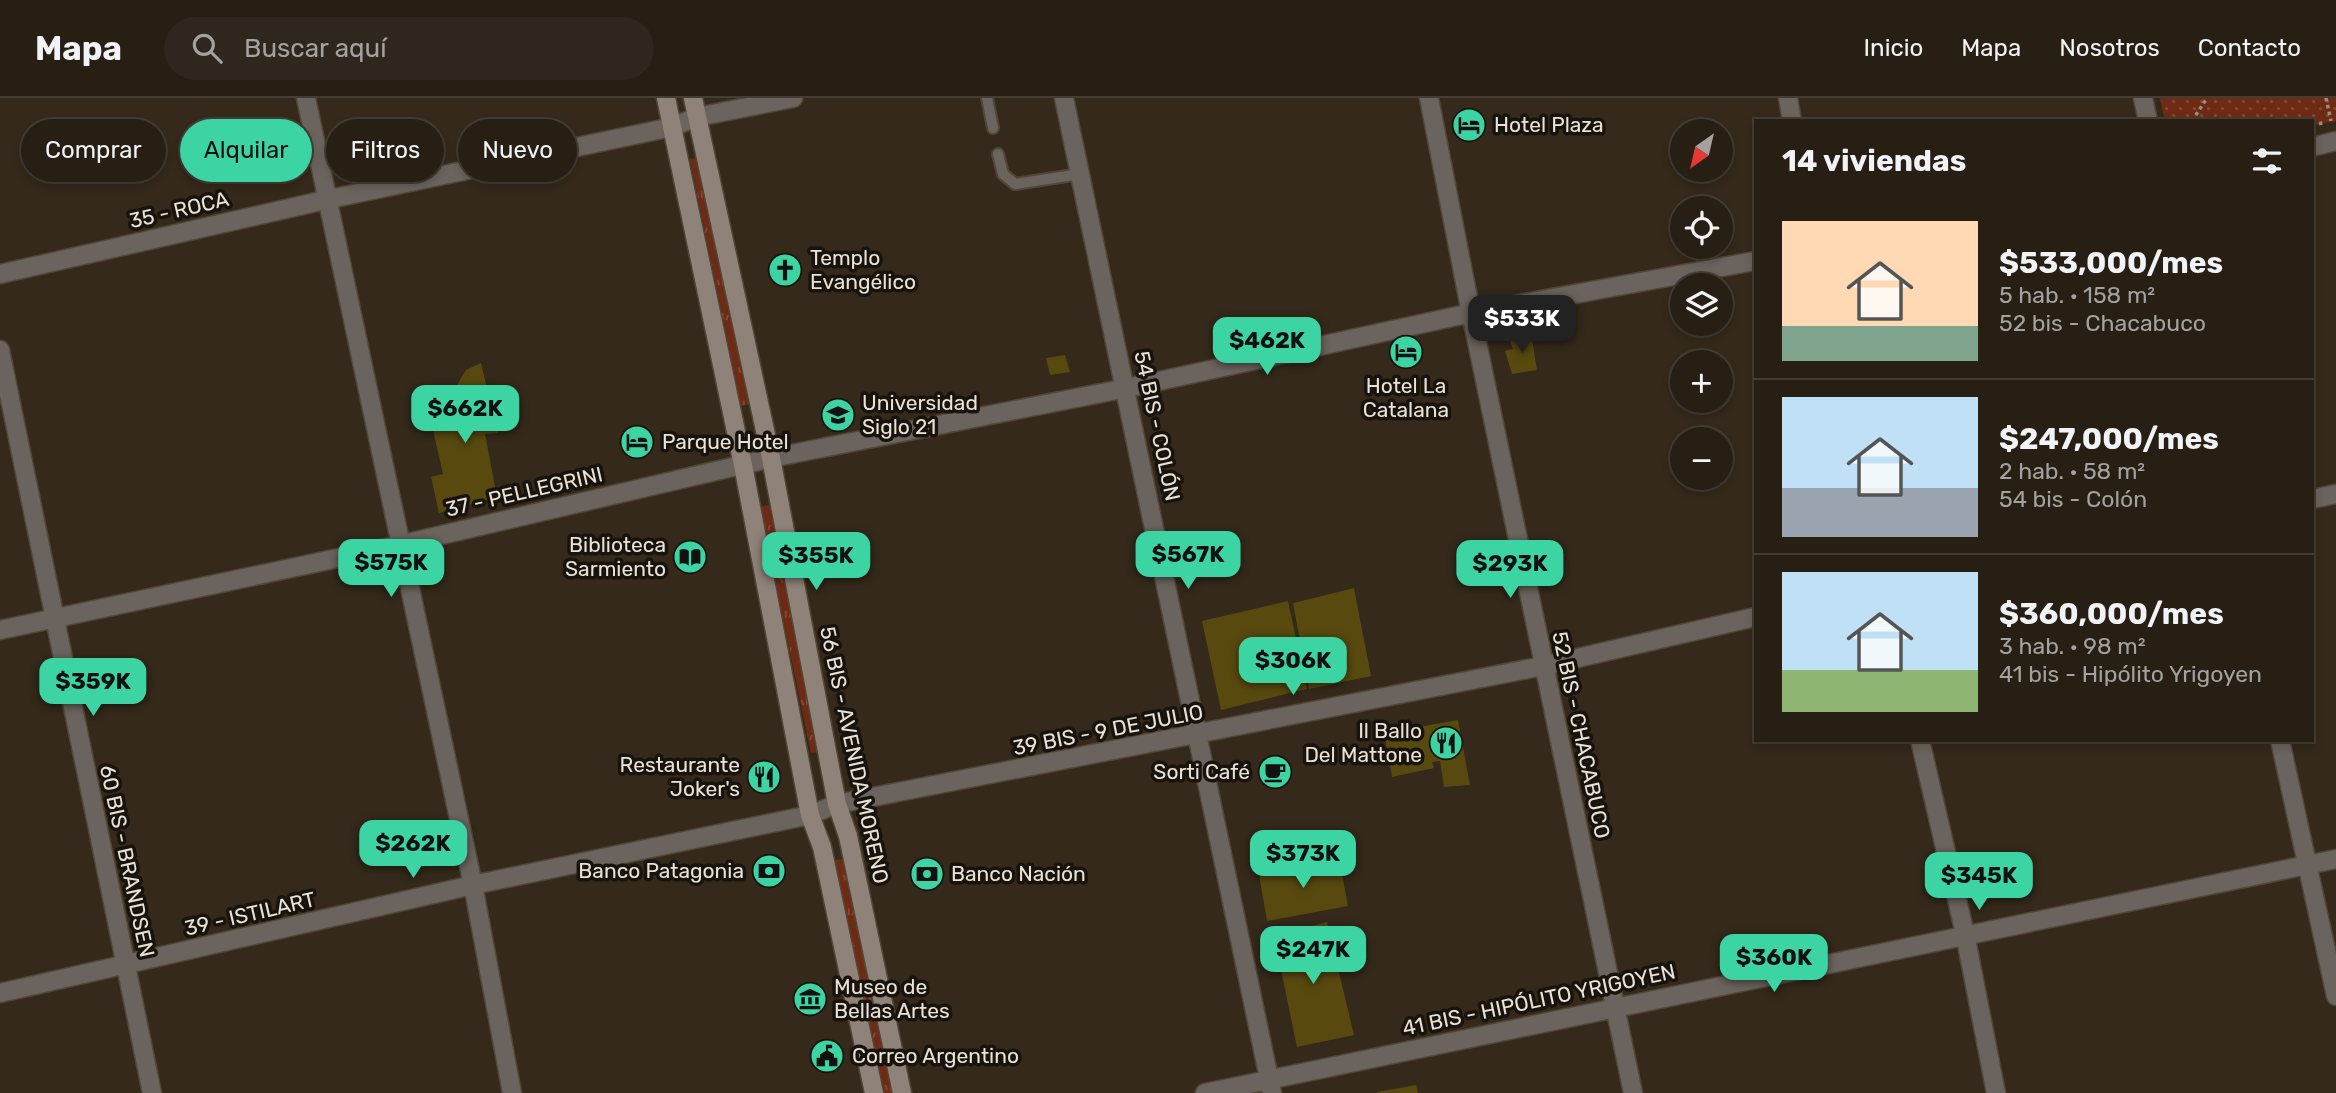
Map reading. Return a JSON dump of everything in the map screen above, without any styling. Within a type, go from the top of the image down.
[{"type":"main road","points":[[666,98],[743,465],[810,814],[822,847],[874,1093]]},
{"type":"main road","name":"56 BIS - AVENIDA MORENO","points":[[693,98],[771,458],[837,804],[848,836],[902,1093]]},
{"type":"street","points":[[306,98],[398,545],[473,886],[512,1093]]},
{"type":"street","name":"35 - ROCA","points":[[0,274],[325,200],[672,127],[697,117],[793,98]]},
{"type":"street","name":"54 BIS - COLÓN","points":[[1064,98],[1127,388],[1271,1086]]},
{"type":"street","name":"52 BIS - CHACABUCO","points":[[1429,98],[1543,666],[1633,1093]]},
{"type":"street","points":[[1788,98],[1793,119]]},
{"type":"street","points":[[2143,98],[2148,119]]},
{"type":"street","points":[[2314,146],[2336,142]]},
{"type":"street","name":"37 - PELLEGRINI","points":[[0,631],[398,545],[771,458],[1127,388],[1471,313],[1754,261]]},
{"type":"street","name":"60 BIS - BRANDSEN","points":[[0,351],[152,1093]]},
{"type":"street","points":[[2314,499],[2336,494]]},
{"type":"street","name":"39 BIS - 9 DE JULIO","points":[[837,804],[1198,736],[1543,666],[1754,617]]},
{"type":"street","points":[[1920,742],[1965,934],[1996,1093]]},
{"type":"street","points":[[2280,742],[2336,996]]},
{"type":"street","name":"39 - ISTILART","points":[[0,993],[473,886],[810,814],[837,804]]},
{"type":"street","name":"41 BIS - HIPÓLITO YRIGOYEN","points":[[1205,1093],[1271,1086],[1615,1007],[2336,859]]},
{"type":"lane","points":[[987,98],[993,128]]},
{"type":"lane","points":[[998,154],[1003,174],[1015,184],[1080,174]]},
{"type":"path","points":[[2193,119],[2207,98]]},
{"type":"path","points":[[2326,98],[2331,121]]},
{"type":"green space","points":[[2160,98],[2336,98],[2336,121],[2314,125],[2314,119],[2165,119]]},
{"type":"green space","points":[[698,158],[749,404],[741,406],[690,159]]},
{"type":"green space","points":[[769,505],[820,752],[811,753],[760,507]]},
{"type":"green space","points":[[844,859],[892,1093],[883,1093],[835,860]]},
{"type":"building","points":[[1531,333],[1537,370],[1512,374],[1505,351],[1513,349],[1509,338]]},
{"type":"building","points":[[1065,355],[1070,372],[1050,375],[1046,358]]},
{"type":"building","points":[[481,363],[498,433],[485,434],[497,497],[439,513],[431,477],[443,474],[432,426],[466,370]]},
{"type":"building","points":[[1354,588],[1371,676],[1309,689],[1293,603]]},
{"type":"building","points":[[1288,601],[1307,689],[1221,710],[1202,621]]},
{"type":"building","points":[[1458,720],[1470,785],[1444,787],[1440,761],[1432,762],[1434,768],[1392,777],[1384,733]]},
{"type":"building","points":[[1339,859],[1348,906],[1267,921],[1259,874]]},
{"type":"building","points":[[1327,922],[1354,1035],[1297,1047],[1274,936]]},
{"type":"building","points":[[1416,1085],[1418,1093],[1377,1093],[1377,1092]]},
{"type":"place","name":"Hotel Plaza","points":[[1469,125]]},
{"type":"place","name":"Templo Evangélico","points":[[785,270]]},
{"type":"place","name":"Hotel La Catalana","points":[[1406,352]]},
{"type":"place","name":"Universidad Siglo 21","points":[[838,415]]},
{"type":"place","name":"Parque Hotel","points":[[637,442]]},
{"type":"place","name":"Biblioteca Sarmiento","points":[[690,557]]},
{"type":"place","name":"Il Ballo Del Mattone","points":[[1446,743]]},
{"type":"place","name":"Sorti Café","points":[[1275,772]]},
{"type":"place","name":"Restaurante Joker's","points":[[764,777]]},
{"type":"place","name":"Banco Patagonia","points":[[769,871]]},
{"type":"place","name":"Banco Nación","points":[[927,874]]},
{"type":"place","name":"Museo de Bellas Artes","points":[[810,999]]},
{"type":"place","name":"Correo Argentino","points":[[827,1056]]}]
